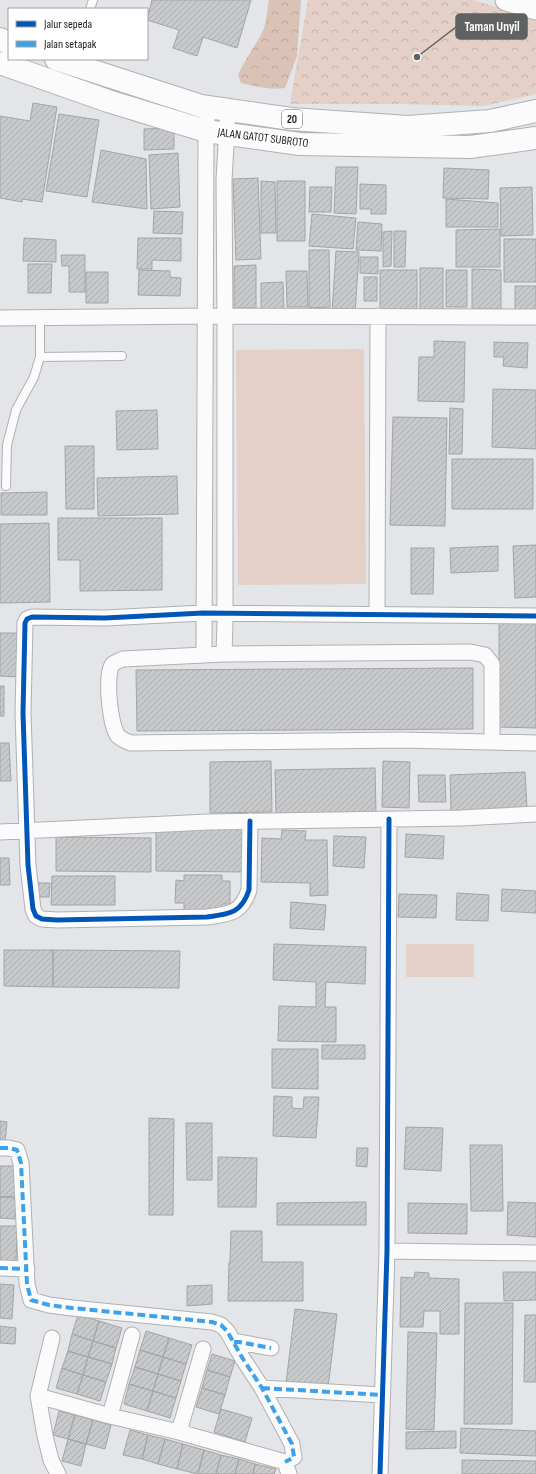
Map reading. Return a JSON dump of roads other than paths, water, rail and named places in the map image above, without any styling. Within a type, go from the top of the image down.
[{"type":"highway","name":"JALAN GATOT SUBROTO","points":[[0,63],[68,70],[218,109],[291,119],[408,127],[490,121],[536,111]]},
{"type":"highway","name":"JALAN GATOT SUBROTO","points":[[68,70],[216,132],[300,144],[470,147],[536,138]]},
{"type":"main road","points":[[506,0],[536,9]]},
{"type":"street","points":[[204,655],[203,613],[206,316],[218,109]]},
{"type":"street","points":[[218,109],[216,132],[224,180],[224,654]]},
{"type":"street","points":[[0,318],[206,316],[536,317]]},
{"type":"street","points":[[377,614],[378,316]]},
{"type":"street","points":[[205,411],[224,411]]},
{"type":"street","points":[[250,821],[250,890],[246,900],[239,908],[229,914],[207,917],[57,920],[42,919],[36,916],[33,909],[26,832],[23,714],[25,623],[27,618],[106,618],[203,613],[536,616]]},
{"type":"street","points":[[492,742],[492,664],[485,655],[470,652],[224,654],[122,659],[112,664],[109,672],[110,712],[117,735],[122,740],[131,743],[402,740],[536,743]]},
{"type":"street","points":[[0,832],[26,832],[208,822],[461,818],[536,814]]},
{"type":"street","points":[[380,1474],[387,1251],[389,819]]},
{"type":"street","points":[[0,1148],[16,1150],[22,1163],[28,1288],[31,1300],[50,1305],[72,1308],[212,1322],[222,1325],[228,1331],[242,1359],[262,1388],[292,1444],[294,1457],[287,1468],[179,1432],[110,1416],[38,1396]]},
{"type":"street","points":[[387,1251],[536,1253]]},
{"type":"street","points":[[0,1268],[27,1269]]},
{"type":"street","points":[[110,1416],[132,1335]]},
{"type":"street","points":[[52,1338],[38,1396],[51,1460],[58,1474]]},
{"type":"street","points":[[234,1342],[270,1348]]},
{"type":"street","points":[[179,1432],[203,1349]]},
{"type":"street","points":[[262,1388],[382,1395]]},
{"type":"lane","points":[[6,486],[7,445],[16,410],[34,377],[40,357],[40,318]]},
{"type":"lane","points":[[40,357],[122,356]]},
{"type":"place","name":"Taman Unyil","points":[[417,57]]}]
